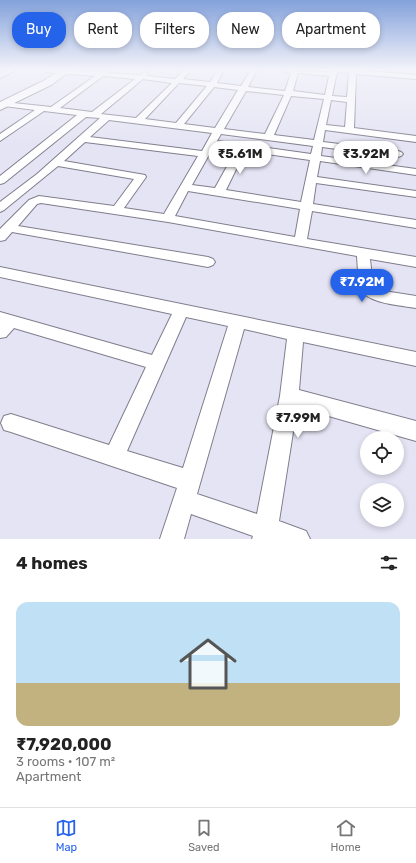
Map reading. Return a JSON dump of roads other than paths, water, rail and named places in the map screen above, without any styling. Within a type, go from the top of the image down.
[{"type":"street","points":[[6,102],[21,95]]},
{"type":"street","points":[[52,110],[73,95]]},
{"type":"street","points":[[93,116],[118,95]]},
{"type":"street","points":[[138,121],[163,95]]},
{"type":"street","points":[[178,126],[204,95]]},
{"type":"street","points":[[168,218],[217,131],[240,95]]},
{"type":"street","points":[[269,136],[287,95]]},
{"type":"street","points":[[303,95],[351,100]]},
{"type":"street","points":[[349,130],[351,95]]},
{"type":"street","points":[[300,242],[315,157],[328,97]]},
{"type":"street","points":[[6,102],[83,115],[269,136],[398,154]]},
{"type":"street","points":[[0,138],[42,109]]},
{"type":"street","points":[[0,181],[83,115]]},
{"type":"street","points":[[0,208],[56,163],[107,118]]},
{"type":"street","points":[[322,127],[416,138]]},
{"type":"street","points":[[397,136],[400,170]]},
{"type":"street","points":[[83,139],[204,154]]},
{"type":"street","points":[[210,144],[315,157],[416,172]]},
{"type":"street","points":[[219,192],[242,148]]},
{"type":"street","points":[[56,163],[141,177],[117,210]]},
{"type":"street","points":[[312,179],[416,194]]},
{"type":"street","points":[[185,187],[416,224]]},
{"type":"street","points":[[8,229],[33,202],[39,199],[168,218],[416,262]]},
{"type":"street","points":[[0,216],[8,229],[208,262]]},
{"type":"street","points":[[363,253],[364,282],[366,288],[371,293],[416,302]]},
{"type":"street","points":[[0,272],[416,359]]},
{"type":"street","points":[[114,457],[180,310]]},
{"type":"street","points":[[172,539],[238,322]]},
{"type":"street","points":[[4,324],[156,363]]},
{"type":"street","points":[[265,534],[289,396],[296,335]]},
{"type":"street","points":[[289,396],[416,431]]},
{"type":"street","points":[[11,423],[114,457],[186,491],[265,534],[298,539]]}]
